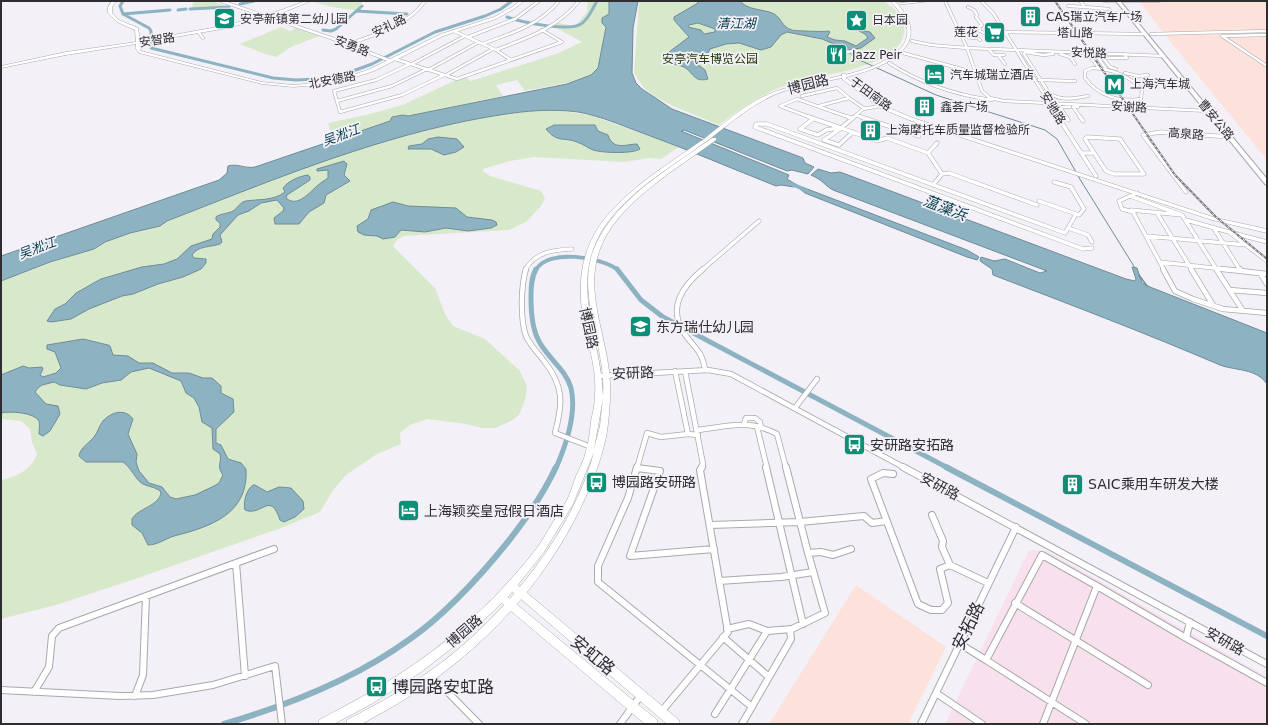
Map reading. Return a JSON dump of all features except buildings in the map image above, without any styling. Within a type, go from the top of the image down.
[{"type":"highway","name":"曹安公路","points":[[1118,1],[1267,174]]},
{"type":"highway","name":"曹安公路","points":[[1124,1],[1164,56],[1267,183]]},
{"type":"main road","points":[[114,1],[110,7],[110,14],[118,21],[137,29],[138,43]]},
{"type":"main road","name":"安智路","points":[[1,67],[65,54],[200,33],[268,16],[310,1]]},
{"type":"main road","name":"北安德路","points":[[138,43],[138,50],[146,54],[262,83],[278,85],[307,85],[333,82],[364,73],[454,31],[495,18],[514,8],[522,1]]},
{"type":"main road","points":[[896,2],[929,1]]},
{"type":"main road","points":[[1104,1],[1160,1]]},
{"type":"main road","points":[[896,2],[908,12],[913,21],[914,33],[912,41]]},
{"type":"main road","name":"博园路","points":[[881,65],[901,49],[910,33],[906,16],[896,2]]},
{"type":"main road","name":"博园路","points":[[351,724],[418,686],[456,657],[494,623],[521,593],[573,515],[592,474],[603,434],[606,409],[602,375],[583,301],[588,266],[591,255],[622,211],[631,201],[674,166],[738,119],[766,101],[782,93],[812,84],[846,77],[889,63],[902,53],[912,41]]},
{"type":"main road","name":"于田南路","points":[[846,77],[880,106],[899,115],[1091,176]]},
{"type":"main road","name":"于田南路","points":[[846,77],[889,108],[946,130]]},
{"type":"main road","points":[[1091,176],[1137,193],[1232,224],[1267,231]]},
{"type":"main road","points":[[1091,176],[1232,220],[1267,228]]},
{"type":"main road","name":"博园路","points":[[323,724],[359,706],[431,659],[463,634],[501,597],[535,558],[550,538],[575,491],[596,429],[602,375]]},
{"type":"main road","name":"安虹路","points":[[511,585],[675,724]]},
{"type":"main road","name":"安虹路","points":[[501,597],[653,724]]},
{"type":"street","name":"安勇路","points":[[221,1],[349,44],[386,59],[411,64],[457,79],[562,42],[542,30]]},
{"type":"street","name":"安礼路","points":[[349,44],[402,21],[414,13],[425,1]]},
{"type":"street","points":[[539,1],[532,9],[511,21],[467,37],[376,80],[334,91],[340,112],[402,95],[494,50],[542,30],[567,15],[579,1]]},
{"type":"street","points":[[337,101],[392,86],[428,70],[481,43],[535,21],[550,11],[559,1]]},
{"type":"street","points":[[945,1],[968,48],[977,71],[982,91],[990,98],[1004,101]]},
{"type":"street","name":"安驰路","points":[[981,1],[993,13],[1015,50],[1050,103],[1081,153],[1091,176]]},
{"type":"street","points":[[1080,1],[1085,7]]},
{"type":"street","points":[[1068,6],[1109,9],[1117,19]]},
{"type":"street","points":[[968,7],[974,10],[977,14],[976,17],[982,25],[979,27],[983,37]]},
{"type":"street","points":[[454,31],[481,43],[511,60]]},
{"type":"street","name":"塔山路","points":[[1004,32],[1148,34],[1267,31]]},
{"type":"street","points":[[982,33],[986,34],[990,42]]},
{"type":"street","points":[[1267,35],[1222,36],[1267,66]]},
{"type":"street","points":[[962,37],[978,38],[980,40]]},
{"type":"street","name":"安悦路","points":[[912,41],[931,45],[968,48],[1164,56]]},
{"type":"street","points":[[988,49],[994,55],[1004,55]]},
{"type":"street","points":[[845,52],[857,51]]},
{"type":"street","points":[[1075,64],[1070,57],[1064,55],[1043,55],[1025,52],[1024,54],[1053,96],[1065,100],[1088,96]]},
{"type":"street","points":[[902,53],[977,71]]},
{"type":"street","points":[[1085,53],[1090,54],[1099,68],[1095,68],[1085,71],[1085,78],[1094,88],[1120,100],[1141,99],[1142,90],[1136,83],[1120,74],[1106,69],[1095,68]]},
{"type":"street","points":[[1095,53],[1106,69]]},
{"type":"street","points":[[1124,54],[1127,58],[1107,56],[1103,58],[1111,68],[1126,74],[1138,76],[1148,75]]},
{"type":"street","points":[[998,55],[1005,64]]},
{"type":"street","name":"安谢路","points":[[889,63],[931,84],[971,98],[1208,111]]},
{"type":"street","points":[[1035,80],[1075,81]]},
{"type":"street","points":[[802,96],[837,88],[865,109]]},
{"type":"street","points":[[818,106],[850,98]]},
{"type":"street","points":[[1073,98],[1077,104]]},
{"type":"street","points":[[852,118],[797,99],[780,106],[878,142],[887,138],[928,153],[942,174]]},
{"type":"street","points":[[854,132],[839,145],[824,140],[865,109],[880,106]]},
{"type":"street","points":[[1068,120],[1060,107],[1103,108]]},
{"type":"street","points":[[1073,107],[1083,121]]},
{"type":"street","points":[[856,115],[919,136]]},
{"type":"street","points":[[813,119],[800,129],[818,135],[826,130],[841,128]]},
{"type":"street","points":[[1076,214],[1064,234],[767,124],[756,124],[755,127],[1083,249],[1092,248]]},
{"type":"street","name":"高泉路","points":[[1186,192],[1143,135],[1161,132],[1230,137]]},
{"type":"street","points":[[1085,139],[1120,139],[1144,174],[1114,174],[1106,171],[1094,153],[1085,139]]},
{"type":"street","points":[[928,153],[938,143]]},
{"type":"street","points":[[1081,153],[1094,153]]},
{"type":"street","points":[[933,185],[942,174],[949,173],[1037,205]]},
{"type":"street","points":[[1039,201],[1079,215],[1084,209],[1071,187],[1054,182]]},
{"type":"street","points":[[1137,193],[1119,201],[1122,209],[1133,212],[1175,291],[1223,309],[1267,313]]},
{"type":"street","points":[[1130,196],[1182,215],[1243,311]]},
{"type":"street","points":[[1126,210],[1182,215]]},
{"type":"street","points":[[1157,213],[1213,305]]},
{"type":"street","points":[[1186,220],[1267,242]]},
{"type":"street","points":[[705,370],[701,353],[681,328],[678,319],[678,298],[684,286],[759,221]]},
{"type":"street","points":[[1213,227],[1241,271]]},
{"type":"street","points":[[1068,228],[1088,235],[1092,242]]},
{"type":"street","points":[[1230,232],[1267,261]]},
{"type":"street","points":[[1146,236],[1247,245]]},
{"type":"street","points":[[572,249],[546,252],[535,257],[525,270],[523,319],[525,332],[532,348],[556,377],[560,390],[561,410],[555,433],[591,447]]},
{"type":"street","points":[[1160,262],[1267,274]]},
{"type":"street","points":[[1260,273],[1267,284]]},
{"type":"street","points":[[1230,290],[1267,293]]},
{"type":"street","name":"安研路","points":[[602,375],[705,370],[721,371],[731,374],[1267,664]]},
{"type":"street","points":[[661,712],[728,632],[700,470],[702,464],[697,432],[685,371]]},
{"type":"street","points":[[675,372],[688,434]]},
{"type":"street","points":[[795,408],[817,379]]},
{"type":"street","points":[[744,424],[746,418],[752,417],[758,418],[761,423],[759,428],[778,523],[803,624]]},
{"type":"street","points":[[727,630],[749,624],[768,631],[790,629],[825,613],[777,434],[772,430],[744,424],[718,426],[714,429],[661,438],[647,433],[628,498],[598,566],[598,582],[752,707]]},
{"type":"street","points":[[637,468],[660,472],[630,556],[714,549]]},
{"type":"street","points":[[893,474],[882,473],[871,479],[918,604],[931,610],[942,610],[948,603],[940,569],[950,565]]},
{"type":"street","points":[[932,515],[943,541],[942,547],[950,565],[988,584]]},
{"type":"street","points":[[710,525],[800,522],[864,516],[872,523],[887,521]]},
{"type":"street","name":"安拓路","points":[[921,724],[1016,527]]},
{"type":"street","points":[[34,692],[50,663],[51,641],[55,631],[66,625],[274,549]]},
{"type":"street","points":[[808,553],[822,552],[828,555],[833,555],[851,549]]},
{"type":"street","points":[[986,660],[1015,603],[1042,555],[1267,683]]},
{"type":"street","points":[[236,563],[245,676]]},
{"type":"street","points":[[719,581],[813,572]]},
{"type":"street","points":[[1043,724],[1051,701],[1077,641],[1097,586]]},
{"type":"street","points":[[135,696],[143,675],[146,596]]},
{"type":"street","points":[[1015,603],[1148,686]]},
{"type":"street","points":[[1186,638],[1190,622]]},
{"type":"street","points":[[742,724],[791,639],[790,629]]},
{"type":"street","points":[[715,714],[768,631]]},
{"type":"street","points":[[723,637],[750,659],[769,678]]},
{"type":"street","points":[[960,644],[1086,724]]},
{"type":"street","points":[[1,690],[135,696],[173,692],[245,676],[275,666],[282,721]]},
{"type":"street","points":[[431,676],[479,724]]},
{"type":"street","points":[[936,693],[982,724]]},
{"type":"street","points":[[620,724],[641,695]]},
{"type":"shaded area","points":[[1139,1],[1267,1],[1267,160],[1164,34]]},
{"type":"shaded area","points":[[1029,550],[1047,551],[1267,677],[1267,724],[945,724]]},
{"type":"shaded area","points":[[856,585],[946,647],[908,724],[769,724]]},
{"type":"green space","points":[[194,1],[213,1],[228,7],[190,8],[193,7]]},
{"type":"green space","points":[[362,1],[362,3],[356,10],[336,8],[314,2]]},
{"type":"green space","points":[[588,1],[609,1],[609,14],[603,17],[606,27],[598,68],[591,75],[577,81],[525,91],[517,80],[496,85],[503,96],[408,116],[403,115],[390,121],[333,139],[328,123],[370,114],[405,104],[464,76],[471,81],[556,54],[582,42],[553,26],[558,23],[575,26],[587,12]]},
{"type":"green space","name":"安亭汽车博览公园","points":[[639,1],[885,1],[902,17],[903,36],[896,48],[882,58],[864,66],[795,82],[774,90],[755,100],[719,125],[673,106],[654,96],[644,88],[634,73]]},
{"type":"green space","points":[[281,27],[290,31],[296,28],[319,36],[291,47],[276,57],[240,44]]},
{"type":"green space","points":[[979,69],[1021,71],[1026,76],[1016,78],[995,77],[979,73]]},
{"type":"green space","points":[[557,110],[593,116],[679,147],[661,159],[649,158],[624,162],[534,157],[510,161],[483,169],[483,171],[490,176],[541,191],[545,198],[541,206],[526,222],[509,230],[404,236],[397,240],[393,246],[435,288],[445,314],[453,326],[485,339],[520,371],[527,386],[525,400],[519,415],[511,421],[495,428],[482,428],[466,424],[427,419],[410,425],[400,433],[401,444],[377,454],[346,475],[334,489],[320,512],[281,528],[135,579],[56,605],[1,619],[1,480],[13,477],[23,472],[32,464],[37,454],[32,442],[30,429],[21,421],[1,419],[1,281],[50,262],[94,249],[105,242],[130,233],[160,226],[167,221],[309,165],[358,148],[408,133],[458,121],[508,113]]},
{"type":"water","name":"吴淞江","points":[[609,1],[638,1],[633,28],[632,73],[636,83],[642,89],[672,109],[803,158],[805,163],[814,167],[808,174],[792,170],[787,171],[684,130],[681,131],[789,175],[787,179],[797,185],[794,187],[781,185],[776,186],[678,146],[595,116],[578,112],[550,110],[508,114],[466,121],[428,130],[352,152],[241,192],[167,221],[160,226],[130,233],[105,242],[94,249],[50,262],[1,281],[1,256],[219,180],[227,173],[228,166],[235,165],[255,167],[390,121],[392,117],[403,115],[408,116],[567,84],[591,75],[598,68],[606,27],[602,23],[602,18],[609,14]]},
{"type":"water","name":"清江湖","points":[[698,1],[740,1],[751,8],[772,13],[778,17],[788,29],[829,31],[830,32],[827,37],[845,41],[856,46],[868,38],[865,34],[855,29],[870,32],[875,38],[861,48],[848,50],[822,39],[787,32],[781,35],[771,47],[761,50],[739,43],[726,44],[710,49],[708,53],[696,60],[697,64],[705,70],[708,79],[700,80],[684,67],[668,63],[664,58],[665,55],[689,37],[674,20],[674,17],[698,3]],"holes":[[[698,23],[715,29],[715,32],[704,34],[701,30],[688,27],[689,25]]]},
{"type":"water","points":[[554,125],[595,125],[598,131],[608,135],[613,143],[621,146],[637,144],[640,149],[631,152],[603,152],[593,150],[577,142],[557,138],[546,129]]},
{"type":"water","points":[[438,137],[457,139],[464,147],[456,152],[444,155],[431,149],[408,149],[409,146],[422,144],[428,139]]},
{"type":"water","points":[[344,161],[347,164],[344,175],[350,181],[326,195],[324,203],[309,212],[299,224],[275,224],[274,218],[283,211],[284,208],[277,200],[261,203],[249,211],[238,215],[220,235],[222,242],[220,244],[201,248],[194,252],[192,255],[194,258],[206,259],[206,263],[201,269],[183,277],[158,284],[133,294],[122,296],[89,309],[71,319],[51,322],[47,321],[55,309],[65,304],[76,293],[101,279],[142,267],[164,264],[177,259],[191,246],[212,239],[213,234],[220,227],[220,223],[216,220],[216,217],[233,211],[246,201],[276,197],[285,192],[283,188],[288,183],[308,175],[310,180],[287,195],[286,198],[290,201],[294,201],[307,196],[319,184],[328,178],[328,170],[317,171],[317,169]]},
{"type":"water","points":[[818,169],[831,173],[840,172],[1126,279],[1135,281],[1136,279],[1132,267],[1137,268],[1142,283],[1150,287],[1267,333],[1267,384],[1257,375],[1252,373],[1220,365],[1135,330],[993,275],[992,269],[980,261],[981,257],[994,261],[1005,259],[1040,273],[1047,271],[833,190],[811,175]]},
{"type":"water","points":[[802,187],[967,250],[979,257],[977,260],[967,257],[805,193],[800,189]]},
{"type":"water","points":[[393,202],[408,206],[456,208],[467,217],[492,220],[496,222],[497,225],[491,228],[468,231],[446,228],[425,232],[401,230],[395,237],[383,239],[377,236],[364,235],[358,232],[357,226],[368,219],[371,210]]},
{"type":"water","points":[[83,339],[110,346],[113,355],[128,356],[139,363],[153,363],[172,373],[189,373],[203,378],[212,378],[221,386],[221,393],[233,399],[234,412],[216,429],[216,443],[221,445],[228,459],[241,463],[246,469],[245,484],[241,497],[234,508],[225,516],[201,528],[148,545],[142,533],[132,525],[132,519],[139,512],[157,501],[161,492],[140,482],[123,462],[86,462],[79,456],[83,448],[95,435],[103,421],[110,415],[122,412],[126,413],[133,419],[128,434],[137,454],[136,462],[139,471],[149,483],[162,487],[170,497],[176,499],[195,495],[219,483],[223,475],[220,467],[220,454],[213,449],[212,428],[202,422],[199,407],[194,398],[186,393],[181,381],[149,368],[131,372],[121,380],[102,383],[86,389],[60,385],[54,382],[42,385],[35,392],[46,404],[58,406],[60,414],[50,431],[43,436],[39,434],[39,421],[36,418],[27,414],[15,412],[1,413],[1,375],[23,366],[29,368],[42,367],[43,369],[40,375],[43,377],[56,373],[61,368],[55,352],[47,349],[47,345]]},
{"type":"water","points":[[253,485],[267,492],[279,487],[291,488],[303,501],[304,509],[295,517],[284,522],[280,520],[273,507],[269,505],[256,510],[245,510],[244,504],[246,497]]},
{"type":"waterway","points":[[123,1],[120,6],[123,14]]},
{"type":"waterway","points":[[240,4],[254,1]]},
{"type":"waterway","points":[[123,14],[149,28],[151,31],[151,48],[273,78],[296,80],[318,79],[350,72],[372,64],[435,32],[485,16],[501,9],[512,1]]},
{"type":"waterway","points":[[507,17],[556,27],[575,26],[581,24],[586,19],[597,1]]},
{"type":"waterway","points":[[356,11],[362,6]]},
{"type":"waterway","points":[[190,9],[229,7]]},
{"type":"waterway","points":[[178,10],[186,9]]},
{"type":"waterway","points":[[123,14],[170,10]]},
{"type":"waterway","points":[[323,30],[331,31],[336,29],[356,11]]},
{"type":"waterway","points":[[356,11],[407,14]]},
{"type":"waterway","points":[[848,50],[853,57],[936,95],[1045,130],[1057,139],[1076,172]]},
{"type":"waterway","points":[[1078,176],[1135,268]]},
{"type":"waterway","points":[[789,183],[806,190]]},
{"type":"waterway","points":[[536,270],[542,263],[551,259],[563,257],[588,258],[600,261],[618,270]]},
{"type":"waterway","points":[[536,269],[532,280],[531,291],[532,322],[537,338],[561,370],[571,388],[573,408],[570,429],[556,468]]},
{"type":"waterway","points":[[618,270],[641,300],[663,317],[948,468]]},
{"type":"waterway","points":[[1139,275],[1147,286]]},
{"type":"waterway","points":[[224,724],[273,708],[321,689],[367,666],[389,653],[423,629],[462,594],[507,543],[534,506],[556,467]]},
{"type":"waterway","points":[[946,467],[1267,636]]},
{"type":"tunnel","points":[[862,136],[877,123]]},
{"type":"railway","points":[[1055,1],[1175,175],[1216,217],[1267,259]]},
{"type":"place","name":"CAS瑞立汽车广场","points":[[1030,17]]},
{"type":"place","name":"安亭新镇第二幼儿园","points":[[225,19]]},
{"type":"place","name":"日本园","points":[[856,20]]},
{"type":"place","name":"莲花","points":[[994,32]]},
{"type":"place","name":"Jazz Peir","points":[[837,55]]},
{"type":"place","name":"汽车城瑞立酒店","points":[[935,75]]},
{"type":"place","name":"上海汽车城","points":[[1114,84]]},
{"type":"place","name":"鑫荟广场","points":[[925,107]]},
{"type":"place","name":"上海摩托车质量监督检验所","points":[[871,130]]},
{"type":"place","name":"东方瑞仕幼儿园","points":[[640,327]]},
{"type":"place","name":"安研路安拓路","points":[[854,445]]},
{"type":"place","name":"博园路安研路","points":[[596,482]]},
{"type":"place","name":"SAIC乘用车研发大楼","points":[[1073,484]]},
{"type":"place","name":"上海颖奕皇冠假日酒店","points":[[409,511]]},
{"type":"place","name":"博园路安虹路","points":[[376,687]]},
{"type":"water label","name":"蕰藻浜","points":[[945,208]]}]
